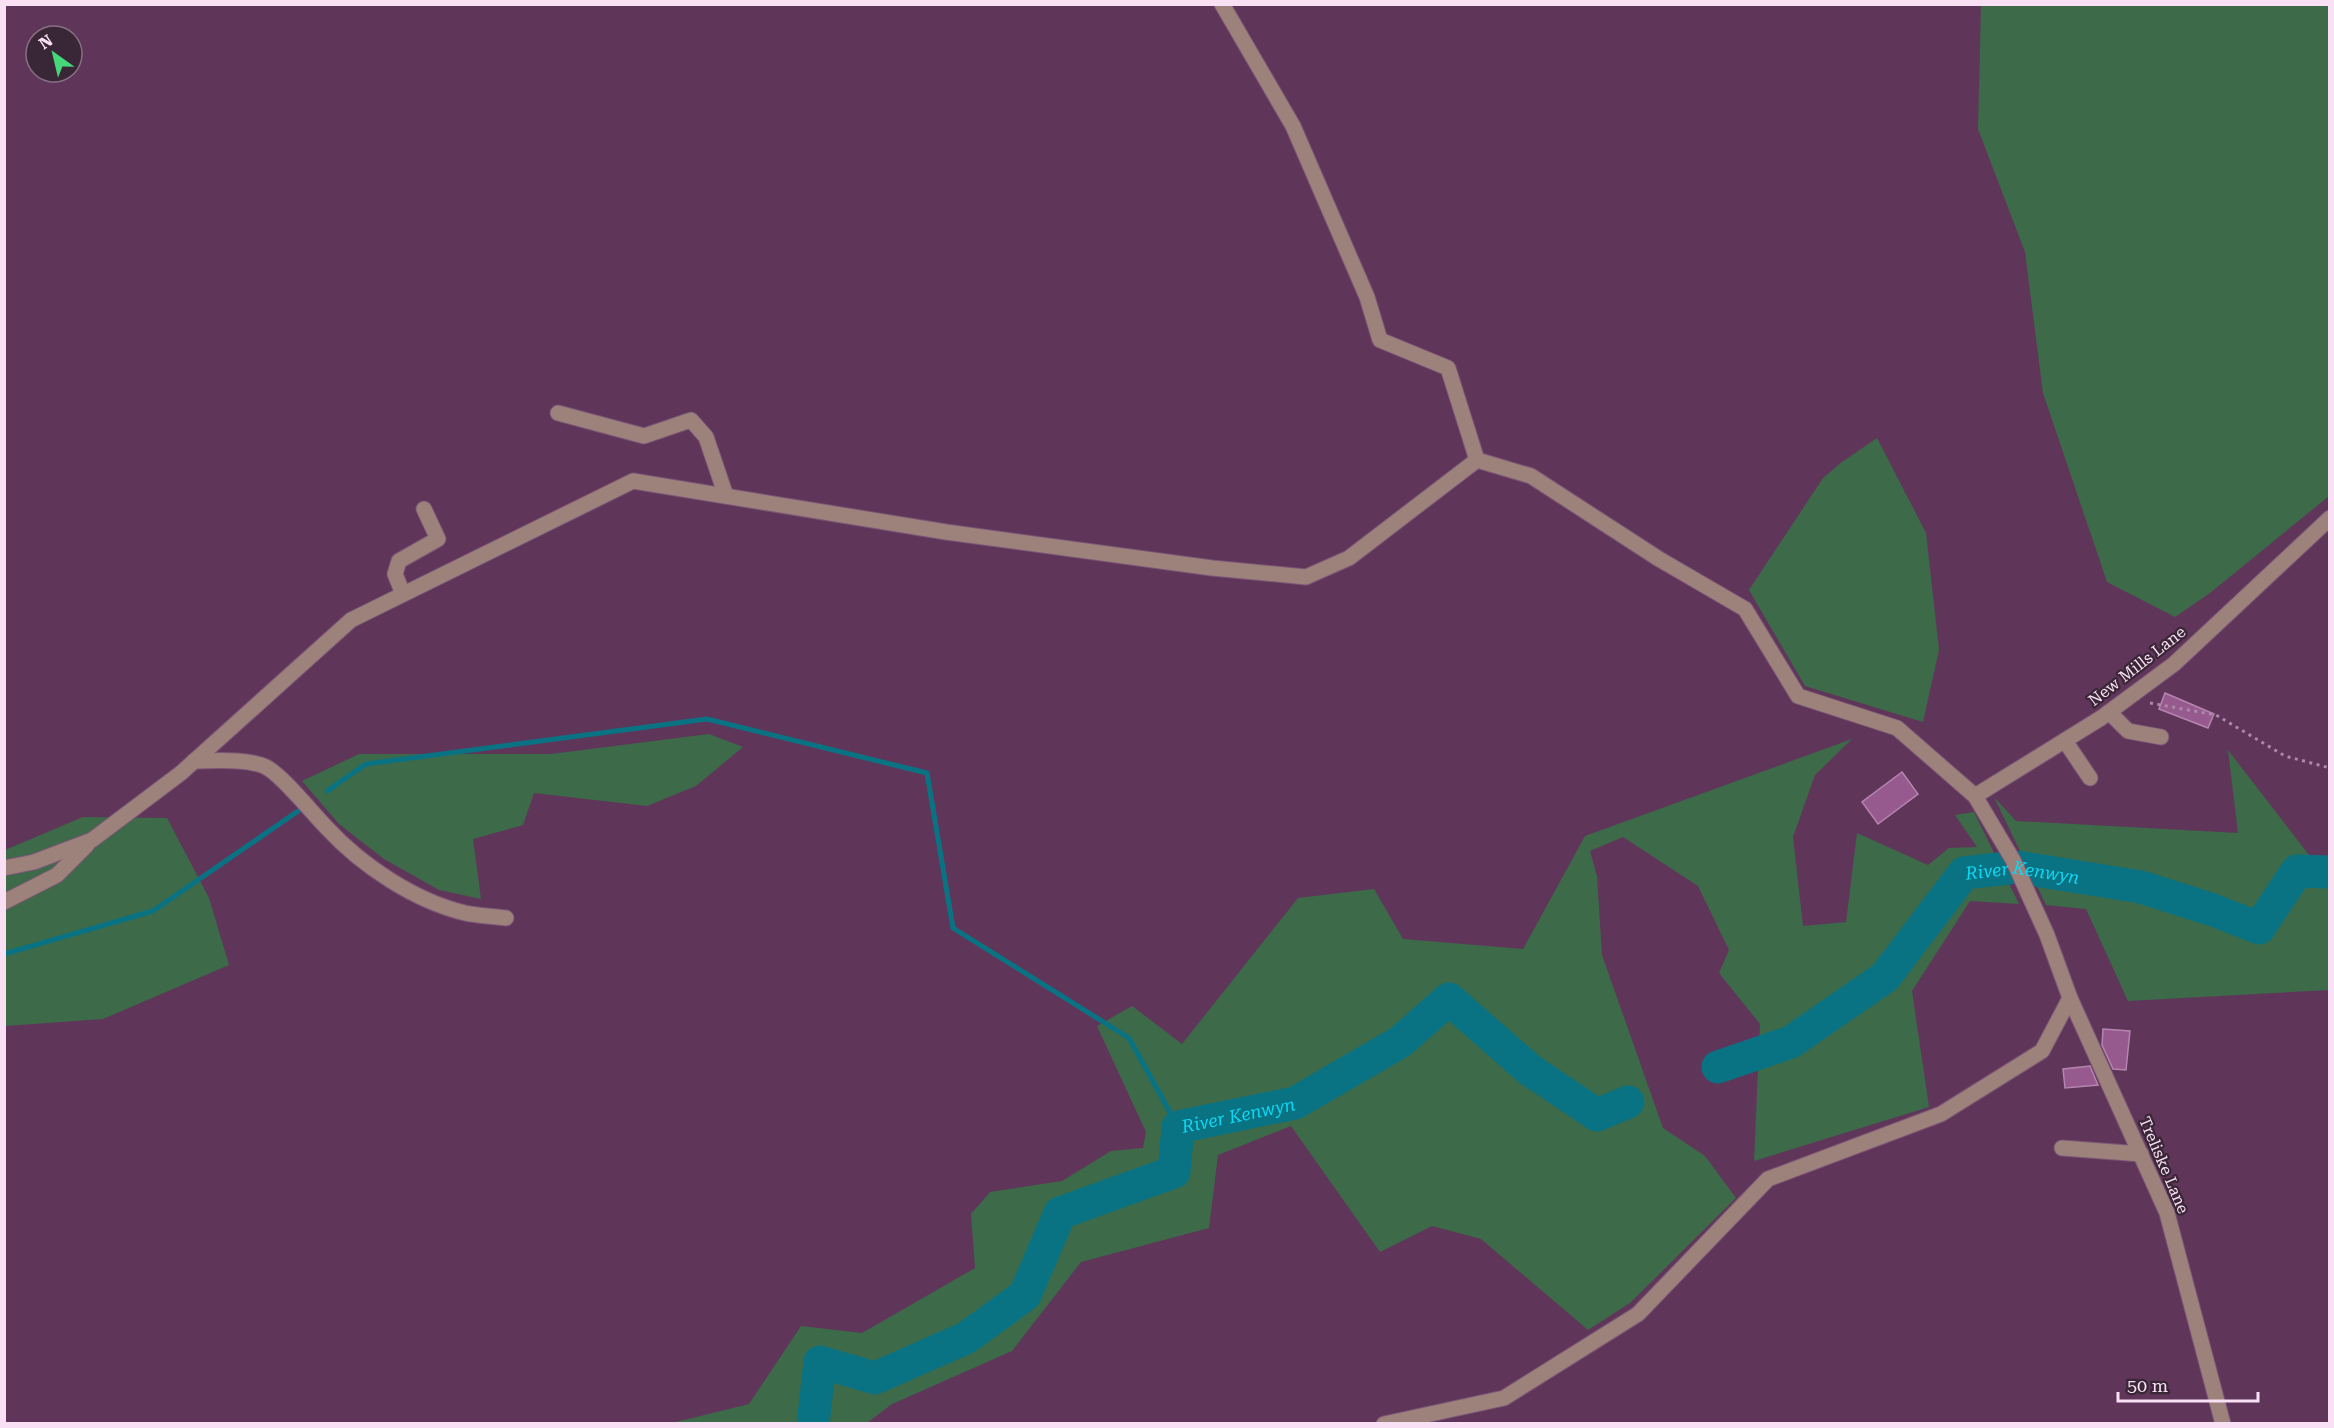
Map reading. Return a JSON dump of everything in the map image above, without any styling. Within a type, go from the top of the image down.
[{"type":"street","points":[[4,902],[57,875],[92,840],[194,761],[351,620],[633,481],[957,533],[1212,568],[1306,577],[1349,558],[1477,460],[1448,368],[1380,340],[1367,297],[1293,126],[1222,4]]},
{"type":"street","points":[[558,413],[644,436],[691,420],[706,437],[726,496]]},
{"type":"street","name":"Treliske Lane","points":[[1477,460],[1531,476],[1659,559],[1745,609],[1798,696],[1897,728],[1976,796],[2017,867],[2047,935],[2070,998],[2167,1213],[2223,1424]]},
{"type":"street","points":[[403,594],[395,574],[399,561],[438,539],[424,509]]},
{"type":"street","name":"New Mills Lane","points":[[1976,796],[2109,712],[2174,664],[2330,518]]},
{"type":"street","points":[[2109,712],[2128,731],[2161,736]]},
{"type":"street","points":[[2065,741],[2090,778]]},
{"type":"street","points":[[194,761],[237,761],[266,767],[338,840],[375,871],[428,899],[456,910],[506,918]]},
{"type":"street","points":[[4,868],[34,862],[92,840]]},
{"type":"street","points":[[1384,1424],[1504,1398],[1638,1314],[1768,1179],[1941,1114],[2042,1051],[2070,998]]},
{"type":"street","points":[[2062,1148],[2141,1154]]},
{"type":"path","points":[[2127,699],[2216,715],[2285,756],[2330,768]]},
{"type":"green space","points":[[1981,5],[2329,5],[2329,496],[2210,593],[2175,617],[2107,582],[2043,393],[2025,252],[1978,129]]},
{"type":"green space","points":[[1877,438],[1926,533],[1939,650],[1923,722],[1805,686],[1749,590],[1823,478]]},
{"type":"green space","points":[[709,734],[743,747],[696,786],[647,806],[534,793],[523,825],[473,839],[481,899],[439,890],[384,859],[339,824],[302,781],[359,754],[551,754]]},
{"type":"green space","points":[[1852,739],[1815,775],[1793,837],[1803,926],[1846,922],[1857,833],[1928,865],[1949,848],[1977,847],[1955,815],[1974,812],[2019,904],[1970,901],[1912,991],[1929,1107],[1754,1161],[1760,1024],[1719,973],[1729,950],[1698,886],[1623,837],[1590,851],[1597,876],[1602,955],[1663,1128],[1705,1156],[1736,1198],[1630,1303],[1588,1330],[1481,1239],[1432,1226],[1380,1252],[1291,1126],[1218,1155],[1209,1228],[1081,1262],[1012,1351],[892,1404],[867,1423],[672,1423],[749,1404],[801,1326],[862,1333],[975,1268],[971,1214],[990,1192],[1062,1181],[1111,1151],[1143,1148],[1146,1132],[1097,1026],[1132,1006],[1182,1044],[1298,898],[1374,889],[1403,939],[1523,949],[1585,836]]},
{"type":"green space","points":[[2228,750],[2329,881],[2329,990],[2128,1001],[2086,909],[2046,905],[1994,797],[2016,821],[2238,833]]},
{"type":"green space","points":[[83,817],[167,818],[209,898],[229,965],[103,1019],[5,1026],[5,850]]},
{"type":"building","points":[[2165,693],[2214,714],[2208,728],[2159,709]]},
{"type":"building","points":[[1902,772],[1918,794],[1878,824],[1862,802]]},
{"type":"building","points":[[2103,1029],[2130,1031],[2126,1070],[2113,1069],[2102,1045]]},
{"type":"building","points":[[2090,1066],[2098,1085],[2065,1088],[2063,1069]]},
{"type":"waterway","points":[[327,791],[366,764],[707,719],[927,773],[953,928],[1129,1038],[1178,1127]]},
{"type":"waterway","points":[[4,954],[153,911],[301,809]]},
{"type":"waterway","name":"River Kenwyn","points":[[1718,1067],[1791,1042],[1885,977],[1964,873],[2017,867],[2141,887],[2213,910],[2259,928],[2297,871],[2330,872]]},
{"type":"waterway","name":"River Kenwyn","points":[[813,1424],[820,1362],[875,1378],[966,1338],[1025,1295],[1060,1213],[1174,1172],[1178,1127],[1295,1103],[1400,1042],[1449,999],[1530,1070],[1597,1115],[1628,1102]]}]
